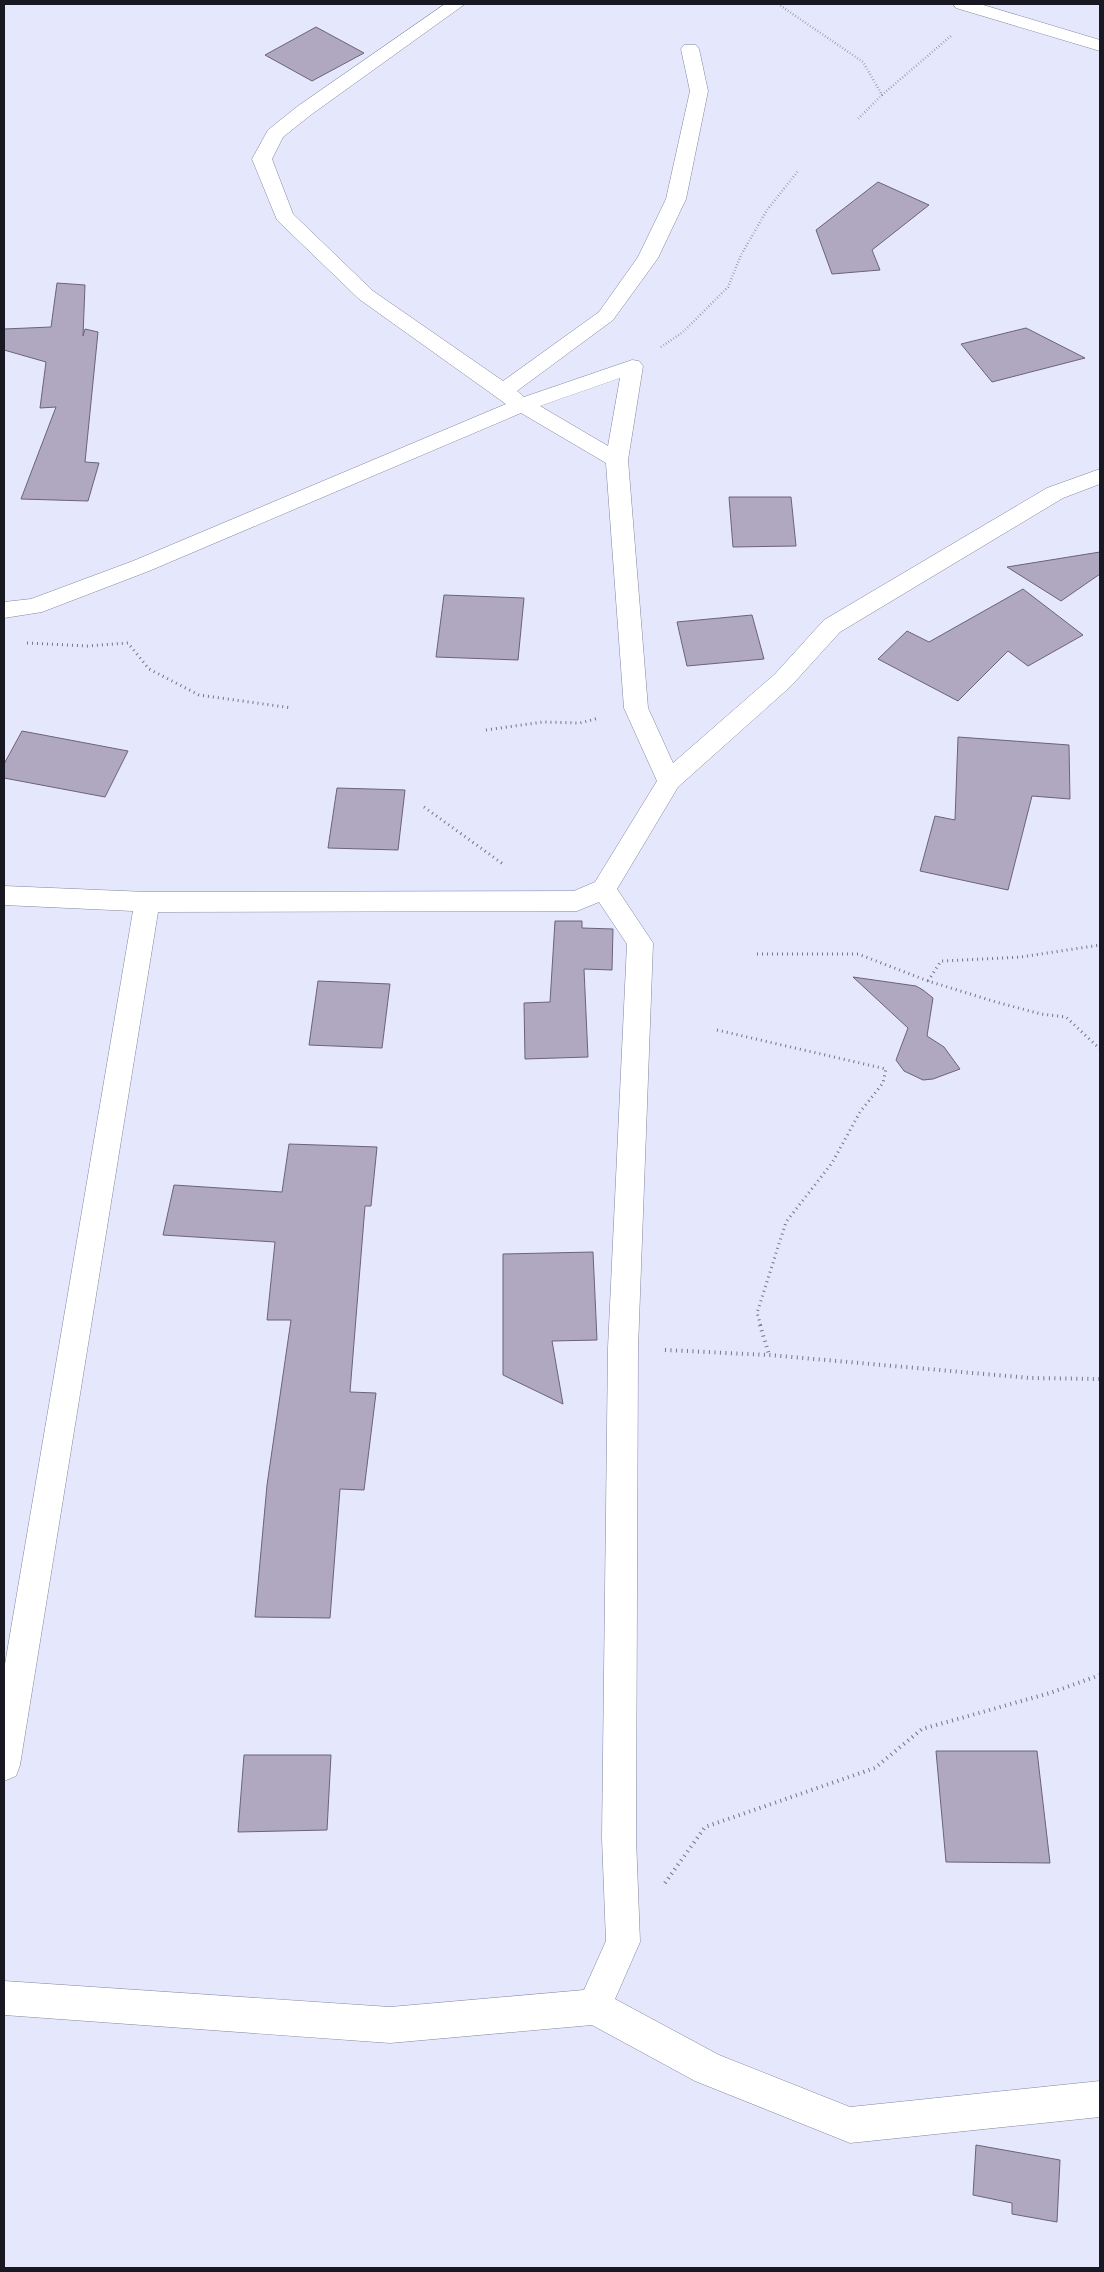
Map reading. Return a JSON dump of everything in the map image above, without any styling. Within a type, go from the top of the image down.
[{"type":"street","points":[[456,4],[304,110],[275,134],[262,159],[284,216],[366,295],[502,392],[617,460]]},
{"type":"street","points":[[965,5],[1100,46]]},
{"type":"street","points":[[502,392],[606,316],[648,258],[676,198],[699,90],[690,49]]},
{"type":"street","points":[[4,610],[34,606],[141,566],[522,405],[632,366],[617,460],[636,708],[669,781]]},
{"type":"street","points":[[4,895],[147,902],[577,901],[604,888],[669,781],[783,680],[832,626],[1055,493],[1100,476]]},
{"type":"street","points":[[594,2007],[623,1942],[619,1838],[623,1348],[640,943],[604,888]]},
{"type":"street","points":[[4,1765],[147,902]]},
{"type":"street","points":[[4,1998],[390,2026],[594,2007],[708,2068],[850,2125],[1100,2099]]},
{"type":"path","points":[[778,4],[863,62],[882,95]]},
{"type":"path","points":[[857,120],[882,95],[962,26],[965,5]]},
{"type":"path","points":[[632,366],[683,332],[728,287],[741,255],[767,210],[798,171]]},
{"type":"path","points":[[21,642],[87,646],[128,643],[149,669],[199,695],[292,708]]},
{"type":"path","points":[[486,730],[544,722],[580,723],[636,708]]},
{"type":"path","points":[[424,807],[442,822],[481,846],[516,875],[526,902]]},
{"type":"path","points":[[928,981],[942,961],[1004,959],[1065,953],[1100,945]]},
{"type":"path","points":[[757,954],[858,954],[928,981],[1041,1014],[1066,1017],[1100,1049]]},
{"type":"path","points":[[717,1030],[886,1069],[883,1083],[860,1112],[832,1163],[786,1222],[757,1313],[769,1355]]},
{"type":"path","points":[[623,1348],[769,1355],[1012,1376],[1100,1379]]},
{"type":"path","points":[[661,1889],[706,1827],[875,1768],[922,1729],[1050,1693],[1100,1675]]},
{"type":"building","points":[[316,27],[364,53],[312,81],[265,55]]},
{"type":"building","points":[[878,182],[929,205],[872,250],[880,270],[832,274],[816,230]]},
{"type":"building","points":[[57,283],[85,285],[83,336],[85,329],[98,332],[85,462],[99,463],[88,501],[21,499],[56,407],[40,408],[46,362],[4,350],[4,329],[51,327]]},
{"type":"building","points":[[1026,328],[1085,358],[992,382],[961,344]]},
{"type":"building","points":[[729,497],[791,497],[796,546],[733,547]]},
{"type":"building","points":[[1100,552],[1100,574],[1061,601],[1007,567]]},
{"type":"building","points":[[1023,589],[1083,635],[1028,666],[1008,651],[958,701],[878,659],[907,631],[929,642]]},
{"type":"building","points":[[444,595],[524,598],[518,660],[436,657]]},
{"type":"building","points":[[752,615],[764,659],[687,666],[677,622]]},
{"type":"building","points":[[22,731],[128,751],[105,797],[4,778],[4,764]]},
{"type":"building","points":[[958,737],[1069,745],[1070,799],[1032,796],[1008,890],[920,871],[935,816],[955,820]]},
{"type":"building","points":[[337,788],[405,790],[398,850],[328,848]]},
{"type":"building","points":[[555,921],[582,921],[582,928],[613,929],[612,970],[584,969],[588,1057],[525,1059],[524,1003],[550,1002]]},
{"type":"building","points":[[853,977],[916,986],[933,998],[927,1036],[944,1047],[960,1069],[933,1079],[923,1080],[904,1071],[896,1060],[908,1028]]},
{"type":"building","points":[[318,981],[390,984],[382,1048],[309,1045]]},
{"type":"building","points":[[289,1144],[377,1147],[371,1206],[365,1206],[350,1392],[376,1393],[364,1490],[340,1489],[330,1618],[255,1617],[267,1485],[291,1320],[267,1320],[275,1242],[163,1235],[174,1185],[282,1192]]},
{"type":"building","points":[[593,1252],[597,1340],[552,1341],[563,1404],[503,1375],[503,1254]]},
{"type":"building","points":[[936,1751],[1037,1751],[1050,1863],[946,1862]]},
{"type":"building","points":[[244,1755],[331,1755],[327,1830],[238,1832]]},
{"type":"building","points":[[976,2145],[1060,2160],[1057,2222],[1012,2214],[1012,2203],[973,2195]]}]
